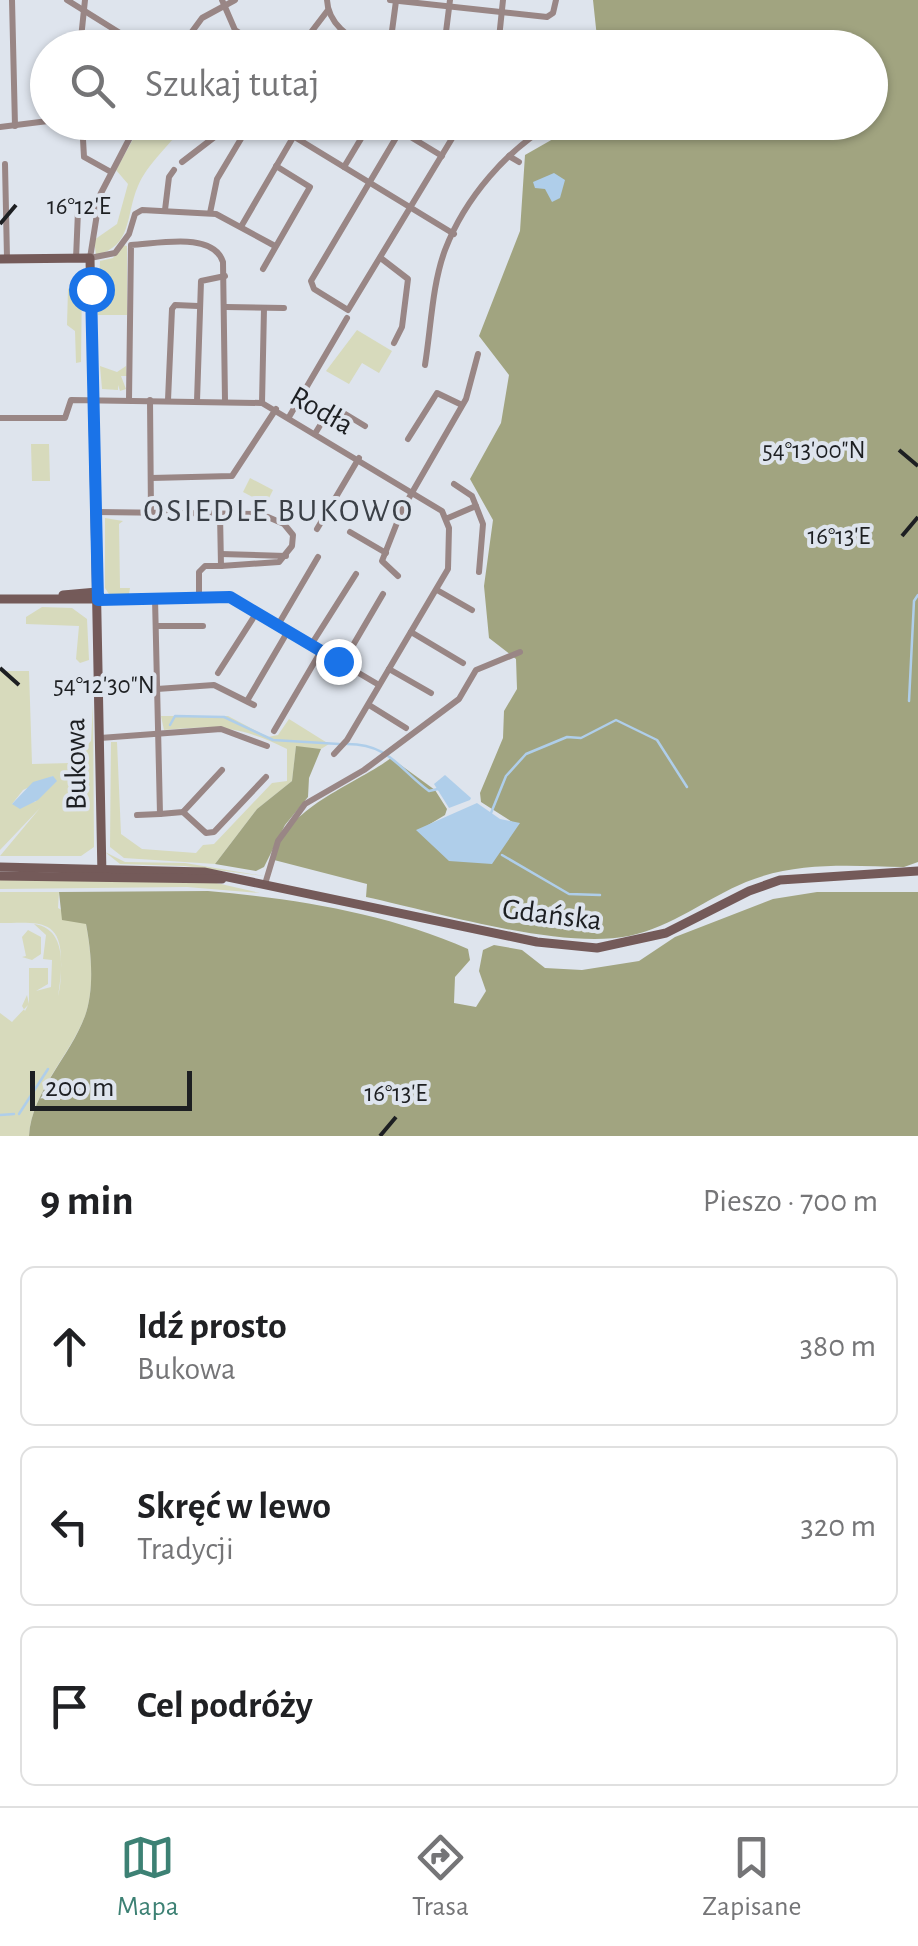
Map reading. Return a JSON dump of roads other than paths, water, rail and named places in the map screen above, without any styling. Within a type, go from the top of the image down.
[{"type":"main road","points":[[3,258],[90,258]]},
{"type":"main road","name":"Bukowa","points":[[90,258],[102,872]]},
{"type":"main road","points":[[0,598],[97,596]]},
{"type":"main road","name":"Gdańska","points":[[0,867],[230,879],[544,943],[598,948],[666,934],[780,880],[918,872]]},
{"type":"main road","name":"Gdańska","points":[[0,876],[102,872]]},
{"type":"street","points":[[12,0],[15,126]]},
{"type":"street","points":[[67,0],[114,30]]},
{"type":"street","points":[[81,30],[85,0]]},
{"type":"street","points":[[193,30],[223,2],[236,0]]},
{"type":"street","points":[[327,0],[328,10],[343,30]]},
{"type":"street","points":[[392,30],[394,0],[450,3],[547,17],[553,13],[556,0]]},
{"type":"street","points":[[500,30],[504,0]]},
{"type":"street","points":[[223,2],[235,30]]},
{"type":"street","points":[[446,30],[450,3]]},
{"type":"street","points":[[313,30],[328,10]]},
{"type":"street","points":[[0,126],[30,124]]},
{"type":"street","points":[[83,140],[84,157],[110,172]]},
{"type":"street","name":"Bukowa","points":[[90,258],[93,219],[110,172],[128,140]]},
{"type":"street","points":[[182,162],[211,140]]},
{"type":"street","points":[[210,212],[217,179],[240,140]]},
{"type":"street","points":[[242,226],[291,140]]},
{"type":"street","points":[[300,140],[454,234]]},
{"type":"street","points":[[344,166],[360,140]]},
{"type":"street","points":[[347,314],[314,289],[311,281],[395,140]]},
{"type":"street","points":[[414,140],[442,156]]},
{"type":"street","points":[[289,417],[451,140]]},
{"type":"street","points":[[425,365],[442,263],[454,234],[524,140]]},
{"type":"street","points":[[509,156],[519,162]]},
{"type":"street","points":[[3,258],[5,164]]},
{"type":"street","points":[[263,269],[310,187],[276,166]]},
{"type":"street","points":[[165,210],[169,177],[174,170]]},
{"type":"street","points":[[90,258],[115,253],[137,212],[165,210],[210,212],[274,246]]},
{"type":"street","points":[[76,258],[78,211]]},
{"type":"street","points":[[129,400],[131,245],[204,243],[216,248],[224,276],[225,401]]},
{"type":"street","points":[[382,259],[408,280],[402,327],[394,343]]},
{"type":"street","points":[[197,401],[201,281],[224,276]]},
{"type":"street","points":[[168,400],[172,309],[175,305],[198,306]]},
{"type":"street","points":[[226,307],[284,308]]},
{"type":"street","points":[[262,403],[264,308]]},
{"type":"street","points":[[398,576],[383,565],[386,553],[414,490],[462,406],[478,354]]},
{"type":"street","points":[[408,439],[435,394],[462,406]]},
{"type":"street","points":[[2,418],[65,418],[71,400],[94,400]]},
{"type":"street","name":"Rodła","points":[[94,400],[262,403],[414,490],[448,518]]},
{"type":"street","points":[[150,400],[151,515]]},
{"type":"street","points":[[316,432],[332,406],[365,426]]},
{"type":"street","points":[[150,478],[232,476],[276,409]]},
{"type":"street","points":[[318,530],[360,458]]},
{"type":"street","points":[[454,484],[472,496],[483,524],[478,572]]},
{"type":"street","points":[[334,754],[369,705],[437,590],[450,561],[448,518],[476,506]]},
{"type":"street","points":[[96,512],[261,514],[284,524],[293,535],[286,556],[274,564],[205,566],[199,572],[199,597]]},
{"type":"street","points":[[220,514],[221,566]]},
{"type":"street","points":[[350,532],[386,553]]},
{"type":"street","points":[[221,554],[286,556]]},
{"type":"street","points":[[278,625],[318,556]]},
{"type":"street","points":[[311,645],[356,574]]},
{"type":"street","points":[[437,590],[472,610]]},
{"type":"street","points":[[342,664],[383,594]]},
{"type":"street","points":[[97,596],[230,597],[379,686]]},
{"type":"street","points":[[155,598],[160,814]]},
{"type":"street","points":[[218,673],[259,611]]},
{"type":"street","points":[[156,626],[203,626]]},
{"type":"street","points":[[157,688],[214,685],[251,703],[288,631]]},
{"type":"street","points":[[412,632],[463,662]]},
{"type":"street","points":[[274,731],[321,651]]},
{"type":"street","points":[[264,886],[274,850],[304,804],[364,770],[459,699],[476,670],[520,652]]},
{"type":"street","points":[[389,669],[430,693]]},
{"type":"street","points":[[369,705],[406,728]]},
{"type":"street","points":[[100,738],[221,729],[237,731],[267,746]]},
{"type":"street","points":[[137,815],[184,812],[222,770]]},
{"type":"street","points":[[184,812],[206,833],[214,832],[266,777]]},
{"type":"water","points":[[554,173],[565,180],[560,198],[552,202],[545,189],[535,188],[533,182]]},
{"type":"water","points":[[445,775],[470,800],[449,808],[434,784]]},
{"type":"water","points":[[53,776],[57,781],[38,800],[20,809],[12,804],[33,782]]},
{"type":"water","points":[[477,803],[500,819],[520,823],[492,864],[449,861],[416,830]]},
{"type":"waterway","points":[[909,701],[914,601],[918,595]]},
{"type":"waterway","points":[[170,725],[175,716],[224,717],[273,740],[339,744]]},
{"type":"waterway","points":[[491,813],[506,776],[526,754],[567,737],[581,738],[616,720],[657,740],[687,787]]},
{"type":"waterway","points":[[347,744],[373,748],[429,791],[438,789]]},
{"type":"waterway","points":[[502,855],[569,894],[600,895]]},
{"type":"waterway","points":[[19,1114],[48,1069]]},
{"type":"waterway","points":[[0,1115],[14,1114]]},
{"type":"district","name":"OSIEDLE BUKOWO","points":[[279,510]]}]
